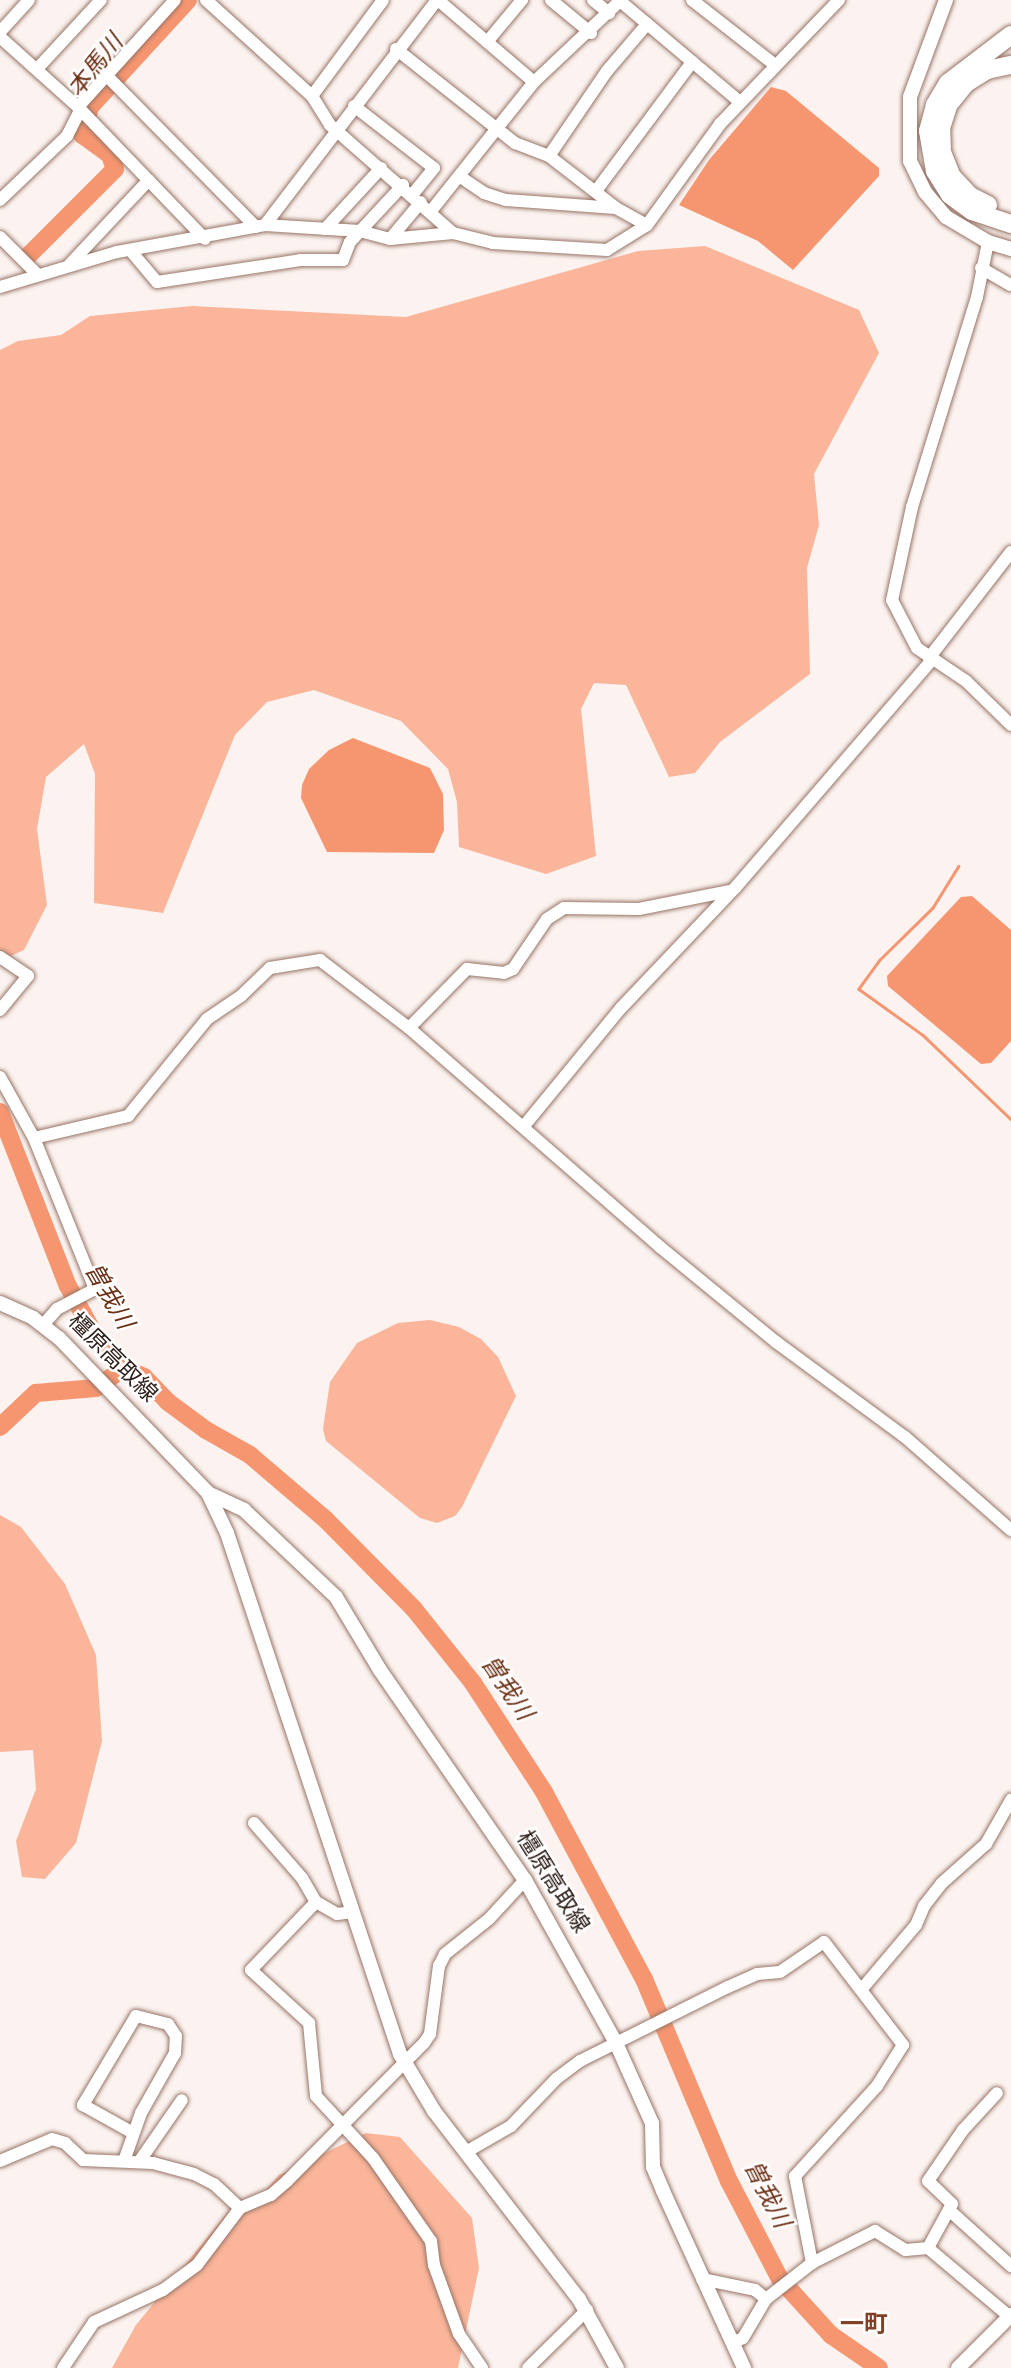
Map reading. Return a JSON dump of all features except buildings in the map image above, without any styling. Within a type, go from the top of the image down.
[{"type":"highway","points":[[1011,35],[948,83],[935,105],[928,131],[931,159],[950,195],[972,211],[1011,224]]},
{"type":"highway","points":[[1011,65],[987,70],[966,83],[949,104],[940,140],[946,164],[960,187],[981,203],[1011,213]]},
{"type":"main road","points":[[946,0],[910,97],[904,162],[946,217],[988,242],[1011,249]]},
{"type":"main road","name":"橿原高取線","points":[[0,1303],[43,1325],[108,1388],[208,1493],[227,1533],[404,2062],[466,2152],[587,2310],[617,2368]]},
{"type":"main road","name":"橿原高取線","points":[[208,1493],[244,1510],[336,1597],[380,1670],[526,1880],[617,2043],[652,2123],[653,2167],[744,2368]]},
{"type":"main road","points":[[958,2368],[1010,2317]]},
{"type":"street","points":[[0,32],[29,0]]},
{"type":"street","points":[[37,69],[101,0]]},
{"type":"street","points":[[0,200],[67,136],[175,0]]},
{"type":"street","points":[[206,0],[312,96],[336,130],[403,185],[453,233]]},
{"type":"street","points":[[312,96],[383,0]]},
{"type":"street","points":[[487,42],[522,0]]},
{"type":"street","points":[[551,0],[591,33]]},
{"type":"street","points":[[593,0],[609,13]]},
{"type":"street","points":[[390,239],[422,203],[459,176],[534,82],[591,33],[621,0],[740,102]]},
{"type":"street","points":[[692,0],[775,65]]},
{"type":"street","points":[[0,287],[130,250],[205,239],[260,226],[360,231],[390,239],[453,233],[493,243],[607,250],[648,225],[702,146],[740,102],[839,0]]},
{"type":"street","points":[[260,226],[433,1],[534,82]]},
{"type":"street","points":[[549,156],[607,71],[647,24]]},
{"type":"street","points":[[0,37],[83,113],[205,239]]},
{"type":"street","points":[[396,49],[515,143],[549,156],[616,208],[648,225]]},
{"type":"street","points":[[596,191],[692,62]]},
{"type":"street","points":[[112,80],[260,226]]},
{"type":"street","points":[[354,106],[434,168],[422,203]]},
{"type":"street","points":[[325,229],[381,168]]},
{"type":"street","points":[[459,176],[484,193],[506,200],[616,208]]},
{"type":"street","points":[[69,266],[149,180]]},
{"type":"street","points":[[130,250],[157,282],[300,260],[343,260],[360,231],[403,185]]},
{"type":"street","points":[[0,237],[38,275]]},
{"type":"street","points":[[988,242],[976,297],[912,507],[892,600],[909,637],[930,659],[966,681],[1011,725]]},
{"type":"street","points":[[981,268],[1011,285]]},
{"type":"street","points":[[524,1126],[621,1008],[730,891],[930,659],[1011,552]]},
{"type":"street","points":[[409,1028],[467,969],[504,973],[513,969],[547,919],[564,908],[639,909],[730,891]]},
{"type":"street","points":[[0,957],[28,976],[0,1010]]},
{"type":"street","points":[[34,1138],[128,1116],[207,1018],[280,964],[320,960],[409,1028],[660,1247],[776,1342],[905,1437],[1011,1530]]},
{"type":"street","points":[[0,1077],[34,1138],[95,1289],[57,1309],[43,1325]]},
{"type":"street","points":[[861,1990],[916,1924],[942,1883],[986,1844],[1011,1800]]},
{"type":"street","points":[[254,1824],[302,1878],[316,1902],[338,1914],[353,1912]]},
{"type":"street","points":[[63,2368],[94,2322],[147,2299],[197,2265],[240,2208],[271,2195],[404,2062],[430,2034],[439,1965],[445,1954],[489,1919],[526,1880]]},
{"type":"street","points":[[316,1902],[251,1970],[305,2016],[311,2030],[316,2096],[373,2158],[431,2241],[434,2265],[459,2334],[482,2368]]},
{"type":"street","points":[[466,2152],[511,2126],[580,2061],[757,1974],[780,1972],[824,1942],[903,2045],[877,2086],[795,2176],[808,2266]]},
{"type":"street","points":[[124,2161],[133,2133],[175,2053],[176,2036],[169,2024],[136,2016],[83,2105],[133,2133]]},
{"type":"street","points":[[928,2248],[953,2204],[928,2181],[963,2130],[997,2093]]},
{"type":"street","points":[[139,2162],[182,2100]]},
{"type":"street","points":[[0,2161],[52,2139],[65,2143],[83,2160],[139,2162],[194,2174],[214,2183],[240,2208]]},
{"type":"street","points":[[949,2210],[1011,2266]]},
{"type":"street","points":[[734,2342],[743,2338],[768,2297],[808,2266],[875,2231],[906,2250],[928,2248],[1010,2317]]},
{"type":"street","points":[[702,2280],[755,2290],[768,2297]]},
{"type":"street","points":[[528,2368],[587,2310]]},
{"type":"shaded area","points":[[771,87],[786,91],[879,168],[879,176],[793,270],[758,241],[679,205],[709,160]]},
{"type":"shaded area","points":[[705,246],[859,310],[879,353],[814,474],[819,525],[807,568],[810,674],[720,742],[695,773],[669,777],[626,685],[594,683],[581,709],[596,856],[546,874],[459,847],[457,802],[448,769],[401,721],[314,690],[267,702],[235,735],[163,913],[94,903],[95,774],[84,744],[46,777],[37,829],[47,905],[24,950],[0,961],[0,350],[18,341],[61,335],[90,316],[192,306],[406,317],[638,251]]},
{"type":"shaded area","points":[[353,738],[430,768],[443,794],[444,830],[434,853],[327,852],[301,798],[302,785],[309,769],[329,750]]},
{"type":"shaded area","points":[[972,896],[1011,930],[1011,1041],[991,1063],[981,1064],[888,986],[887,976],[961,897]]},
{"type":"shaded area","points":[[430,1320],[459,1327],[481,1339],[498,1357],[516,1396],[462,1507],[455,1516],[437,1523],[420,1518],[326,1441],[323,1429],[330,1382],[357,1343],[398,1323]]},
{"type":"shaded area","points":[[0,1515],[21,1527],[65,1584],[96,1655],[102,1741],[76,1843],[45,1879],[22,1877],[16,1841],[36,1789],[33,1750],[0,1752]]},
{"type":"shaded area","points":[[366,2133],[400,2137],[472,2218],[479,2268],[458,2368],[112,2368],[136,2325],[228,2212],[257,2200],[279,2175]]},
{"type":"waterway","name":"本馬川","points":[[28,256],[115,169],[110,155],[82,135],[90,107],[188,0]]},
{"type":"waterway","points":[[959,866],[933,908],[880,960],[859,989],[923,1035],[1011,1119]]},
{"type":"waterway","name":"曽我川","points":[[0,1112],[68,1286],[93,1332],[124,1368],[144,1377],[168,1402],[206,1430],[250,1455],[326,1520],[414,1609],[473,1683],[544,1792],[644,1979],[729,2181],[780,2279],[831,2335],[879,2368]]},
{"type":"waterway","points":[[0,1427],[36,1393],[96,1388],[124,1368]]},
{"type":"district","name":"一町","points":[[864,2327]]}]
